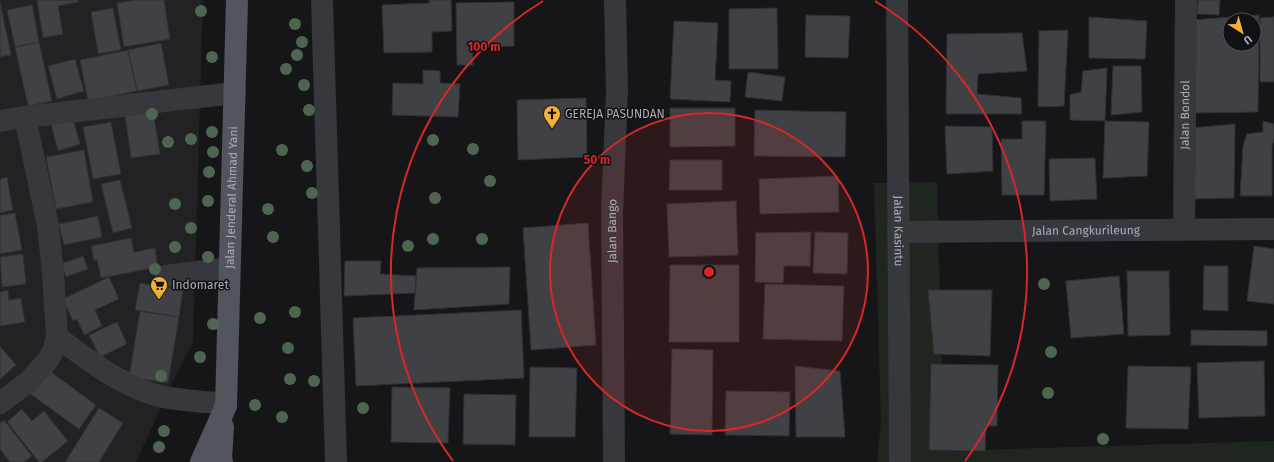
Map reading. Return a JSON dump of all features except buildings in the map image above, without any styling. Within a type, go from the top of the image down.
[{"type":"main road","name":"Jalan Jenderal Ahmad Yani","points":[[201,462],[226,405],[237,0]]},
{"type":"main road","points":[[222,462],[221,447],[226,405]]},
{"type":"street","points":[[322,0],[336,462]]},
{"type":"street","name":"Jalan Bango","points":[[614,462],[612,212],[617,91],[615,0]]},
{"type":"street","name":"Jalan Kasintu","points":[[897,0],[900,462]]},
{"type":"street","name":"Jalan Bondol","points":[[1184,229],[1186,0]]},
{"type":"street","points":[[0,121],[235,93]]},
{"type":"street","points":[[0,403],[28,382],[48,360],[54,349],[57,337],[48,226],[25,117]]},
{"type":"street","name":"Jalan Cangkurileung","points":[[898,232],[1274,229]]},
{"type":"street","points":[[166,276],[230,268]]},
{"type":"street","points":[[57,337],[116,379],[153,394],[170,398],[226,405]]},
{"type":"shaded area","points":[[0,0],[203,0],[193,342],[172,383],[136,462],[0,462]]},
{"type":"shaded area","points":[[937,182],[944,451],[1274,441],[1274,462],[877,462],[881,421],[874,183]]},
{"type":"place","name":"GEREJA PASUNDAN","points":[[552,129]]},
{"type":"place","name":"Indomaret","points":[[159,300]]}]
